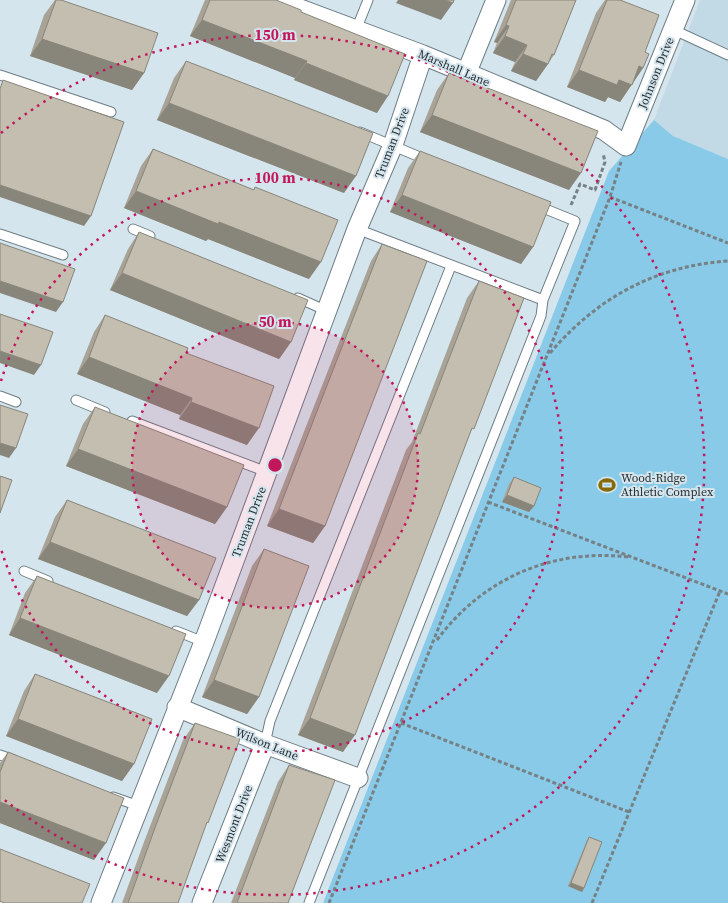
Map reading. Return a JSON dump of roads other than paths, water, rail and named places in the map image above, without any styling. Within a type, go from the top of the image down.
[{"type":"street","name":"Marshall Lane","points":[[276,0],[423,55],[604,130],[626,146]]},
{"type":"street","points":[[466,74],[496,0]]},
{"type":"street","name":"Johnson Drive","points":[[626,146],[686,0]]},
{"type":"street","name":"Truman Drive","points":[[101,903],[204,642],[357,229],[393,146],[423,55]]},
{"type":"street","name":"Wilson Lane","points":[[178,707],[265,744],[358,778]]},
{"type":"street","name":"Wesmont Drive","points":[[202,903],[265,744]]},
{"type":"lane","points":[[356,30],[368,0]]},
{"type":"lane","points":[[674,30],[728,54]]},
{"type":"lane","points":[[0,75],[111,112]]},
{"type":"lane","points":[[348,127],[438,164]]},
{"type":"lane","points":[[309,903],[541,316],[543,300],[575,221],[529,202]]},
{"type":"lane","points":[[133,229],[159,240]]},
{"type":"lane","points":[[357,229],[543,300]]},
{"type":"lane","points":[[0,234],[63,255]]},
{"type":"lane","points":[[265,744],[270,721],[451,266]]},
{"type":"lane","points":[[292,296],[328,311]]},
{"type":"lane","points":[[0,396],[16,402]]},
{"type":"lane","points":[[76,400],[267,472]]},
{"type":"lane","points":[[24,571],[60,586]]},
{"type":"lane","points":[[168,628],[204,642]]},
{"type":"lane","points":[[0,755],[18,762]]},
{"type":"lane","points":[[102,792],[139,806]]},
{"type":"place","name":"Wood-Ridge Athletic Complex","points":[[607,485]]}]
